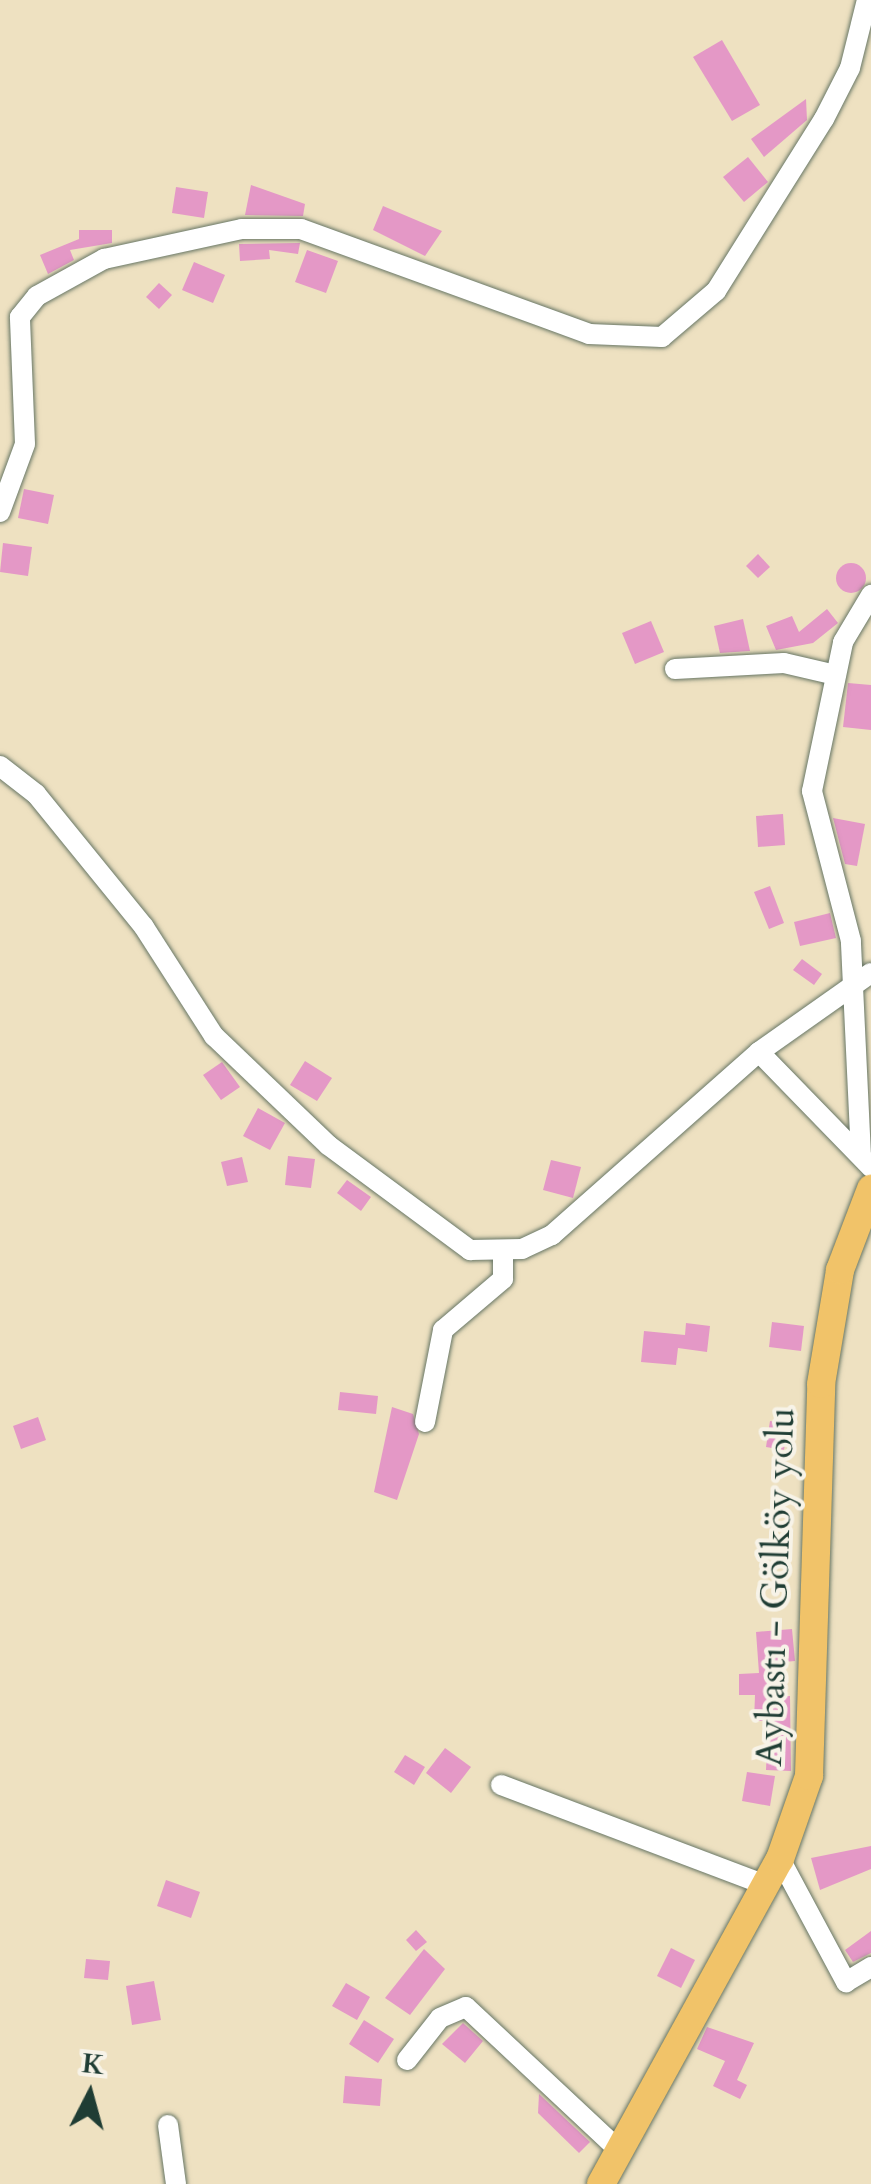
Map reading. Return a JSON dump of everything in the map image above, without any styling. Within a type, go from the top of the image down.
[{"type":"main road","name":"Aybastı - Gölköy yolu","points":[[602,2184],[780,1860],[809,1776],[821,1384],[840,1270],[871,1189]]},
{"type":"street","points":[[0,512],[25,444],[20,317],[37,296],[104,259],[242,229],[302,229],[588,334],[662,338],[716,291],[824,118],[850,68],[867,0]]},
{"type":"street","points":[[866,1161],[863,976],[812,818],[836,674],[871,594]]},
{"type":"street","points":[[676,669],[784,663],[836,674]]},
{"type":"street","points":[[0,766],[36,794],[144,927],[214,1036],[431,1228],[470,1250],[503,1252],[552,1236],[760,1052],[863,976]]},
{"type":"street","points":[[760,1052],[866,1161]]},
{"type":"street","points":[[425,1422],[443,1330],[503,1279],[503,1252]]},
{"type":"street","points":[[502,1785],[766,1885]]},
{"type":"street","points":[[780,1860],[846,1982],[871,1967]]},
{"type":"street","points":[[407,2060],[440,2018],[466,2008],[621,2152]]},
{"type":"street","points":[[168,2125],[176,2184]]},
{"type":"building","points":[[722,40],[760,105],[732,121],[693,57]]},
{"type":"building","points":[[806,99],[807,120],[764,157],[751,139]]},
{"type":"building","points":[[748,157],[768,182],[744,202],[723,177]]},
{"type":"building","points":[[251,185],[305,204],[303,216],[245,215]]},
{"type":"building","points":[[176,187],[208,192],[204,218],[172,213]]},
{"type":"building","points":[[383,206],[442,231],[425,256],[373,230]]},
{"type":"building","points":[[79,230],[112,230],[112,243],[70,250],[74,260],[48,274],[40,255],[79,239]]},
{"type":"building","points":[[300,243],[298,254],[269,250],[270,259],[240,261],[239,244]]},
{"type":"building","points":[[307,250],[338,261],[326,293],[295,282]]},
{"type":"building","points":[[194,262],[225,275],[213,303],[182,290]]},
{"type":"building","points":[[159,283],[172,295],[159,309],[146,297]]},
{"type":"building","points":[[24,489],[54,495],[48,524],[18,518]]},
{"type":"building","points":[[3,543],[32,547],[28,576],[0,572]]},
{"type":"building","points":[[758,554],[770,567],[758,578],[746,566]]},
{"type":"building","points":[[851,563],[861,568],[866,578],[861,588],[851,593],[841,588],[836,578],[841,568]]},
{"type":"building","points":[[827,609],[838,623],[813,643],[776,650],[766,626],[792,616],[799,632]]},
{"type":"building","points":[[743,619],[750,651],[720,653],[714,626]]},
{"type":"building","points":[[651,621],[664,652],[635,664],[622,633]]},
{"type":"building","points":[[848,683],[871,685],[871,730],[843,727]]},
{"type":"building","points":[[783,814],[785,845],[758,847],[756,816]]},
{"type":"building","points":[[833,818],[865,824],[857,866],[845,864]]},
{"type":"building","points":[[770,886],[784,923],[769,929],[754,892]]},
{"type":"building","points":[[830,913],[836,938],[800,946],[794,922]]},
{"type":"building","points":[[802,959],[822,974],[814,985],[793,970]]},
{"type":"building","points":[[305,1061],[332,1078],[317,1101],[290,1085]]},
{"type":"building","points":[[222,1062],[240,1087],[221,1100],[203,1075]]},
{"type":"building","points":[[258,1108],[285,1123],[270,1150],[243,1136]]},
{"type":"building","points":[[288,1156],[315,1159],[311,1188],[285,1185]]},
{"type":"building","points":[[242,1157],[248,1182],[227,1186],[221,1162]]},
{"type":"building","points":[[551,1160],[581,1167],[573,1198],[543,1190]]},
{"type":"building","points":[[347,1180],[371,1197],[361,1211],[337,1193]]},
{"type":"building","points":[[772,1322],[804,1326],[801,1351],[769,1347]]},
{"type":"building","points":[[686,1323],[710,1326],[707,1352],[678,1348],[676,1365],[641,1362],[644,1331],[685,1335]]},
{"type":"building","points":[[340,1392],[378,1396],[376,1414],[338,1410]]},
{"type":"building","points":[[392,1407],[413,1414],[419,1434],[397,1500],[374,1492]]},
{"type":"building","points":[[38,1417],[46,1440],[21,1449],[13,1426]]},
{"type":"building","points":[[770,1421],[788,1424],[784,1450],[766,1447]]},
{"type":"building","points":[[792,1629],[795,1661],[773,1663],[774,1696],[790,1696],[791,1771],[766,1770],[768,1721],[754,1721],[755,1695],[739,1695],[739,1674],[759,1673],[756,1632]]},
{"type":"building","points":[[445,1748],[471,1767],[451,1793],[426,1773]]},
{"type":"building","points":[[405,1755],[425,1767],[414,1785],[394,1772]]},
{"type":"building","points":[[747,1772],[775,1776],[770,1806],[742,1801]]},
{"type":"building","points":[[871,1846],[871,1869],[820,1890],[811,1858]]},
{"type":"building","points":[[166,1880],[200,1892],[191,1918],[157,1906]]},
{"type":"building","points":[[416,1930],[427,1942],[416,1951],[406,1940]]},
{"type":"building","points":[[871,1931],[871,1953],[853,1962],[845,1950]]},
{"type":"building","points":[[671,1948],[695,1960],[681,1988],[657,1976]]},
{"type":"building","points":[[424,1949],[445,1969],[410,2015],[385,1998]]},
{"type":"building","points":[[86,1959],[110,1961],[108,1980],[84,1978]]},
{"type":"building","points":[[154,1981],[161,2020],[132,2025],[126,1986]]},
{"type":"building","points":[[346,1983],[370,1997],[357,2020],[332,2006]]},
{"type":"building","points":[[364,2020],[394,2039],[378,2063],[349,2044]]},
{"type":"building","points":[[463,2023],[483,2041],[465,2063],[442,2044]]},
{"type":"building","points":[[707,2027],[754,2043],[737,2080],[747,2085],[740,2099],[713,2086],[725,2061],[697,2049]]},
{"type":"building","points":[[345,2076],[382,2079],[380,2106],[343,2103]]},
{"type":"building","points":[[539,2094],[590,2142],[579,2153],[538,2113]]}]
